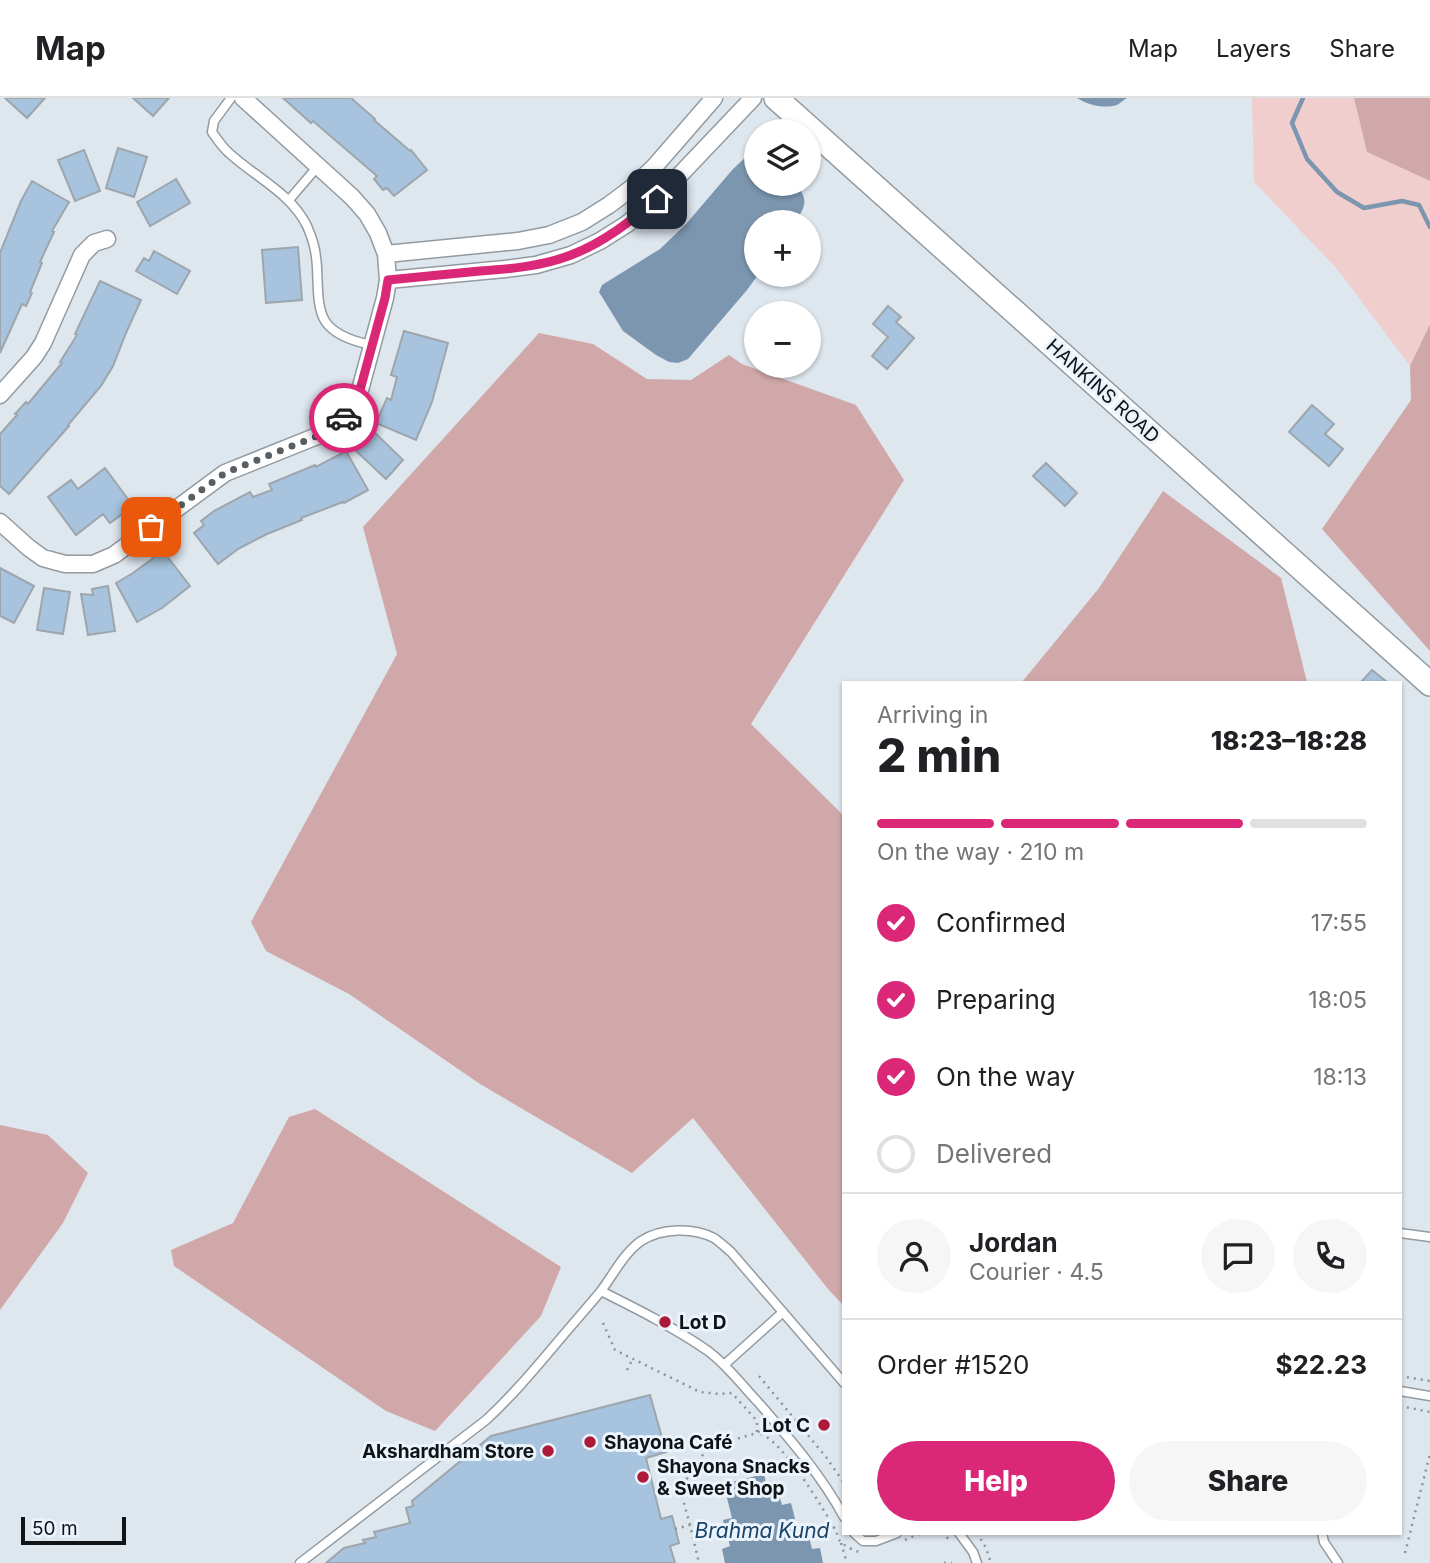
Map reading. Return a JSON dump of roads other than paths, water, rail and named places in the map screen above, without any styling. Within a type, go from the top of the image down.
[{"type":"main road","name":"HANKINS ROAD","points":[[776,98],[1430,684]]},
{"type":"street","points":[[0,522],[43,558],[65,564],[93,564],[114,555],[225,473],[327,432],[344,419],[357,401],[388,280],[386,254],[379,233],[352,197],[243,98]]},
{"type":"street","points":[[386,254],[518,241],[549,235],[582,222],[633,187],[714,98]]},
{"type":"street","points":[[388,280],[536,265],[571,256],[627,224],[657,199],[753,98]]},
{"type":"street","points":[[669,149],[688,166]]},
{"type":"street","points":[[0,396],[43,343],[82,255],[94,243],[107,239]]},
{"type":"lane","points":[[231,98],[214,121],[212,132],[227,152],[299,210],[308,228],[316,256],[321,309],[325,320],[335,332],[372,345]]},
{"type":"lane","points":[[289,200],[318,166]]},
{"type":"lane","points":[[300,1563],[512,1397],[601,1291],[626,1256],[641,1241],[655,1235],[669,1231],[698,1233],[714,1239],[731,1252],[842,1380]]},
{"type":"lane","points":[[1402,1233],[1430,1237]]},
{"type":"lane","points":[[601,1291],[680,1334],[708,1351],[724,1365],[794,1443],[816,1471],[842,1514]]},
{"type":"lane","points":[[724,1365],[782,1313]]},
{"type":"lane","points":[[1402,1391],[1430,1396]]},
{"type":"lane","points":[[856,1535],[863,1541],[876,1541],[892,1535]]},
{"type":"lane","points":[[960,1535],[973,1552],[977,1563]]},
{"type":"lane","points":[[1322,1535],[1338,1563]]},
{"type":"water","points":[[1077,98],[1127,98],[1117,105],[1107,107]]},
{"type":"water","points":[[744,159],[744,196],[803,196],[802,210],[744,210],[744,287],[749,287],[688,359],[678,363],[669,362],[623,331],[599,292],[602,285],[660,249],[686,224]]},
{"type":"water","name":"Brahma Kund","points":[[764,1474],[766,1483],[775,1481],[782,1505],[791,1503],[797,1527],[806,1525],[812,1549],[820,1548],[823,1563],[725,1563],[722,1549],[730,1546],[723,1520],[732,1518],[726,1494],[735,1492],[732,1482]]},
{"type":"waterway","points":[[1303,98],[1292,123],[1307,159],[1337,192],[1364,208],[1402,201],[1419,205],[1430,227]]},
{"type":"place","name":"Lot D","points":[[665,1322]]},
{"type":"place","name":"Lot C","points":[[824,1425]]},
{"type":"place","name":"Shayona Café","points":[[590,1442]]},
{"type":"place","name":"Akshardham Store","points":[[548,1451]]},
{"type":"place","name":"Shayona Snacks & Sweet Shop","points":[[643,1477]]}]
